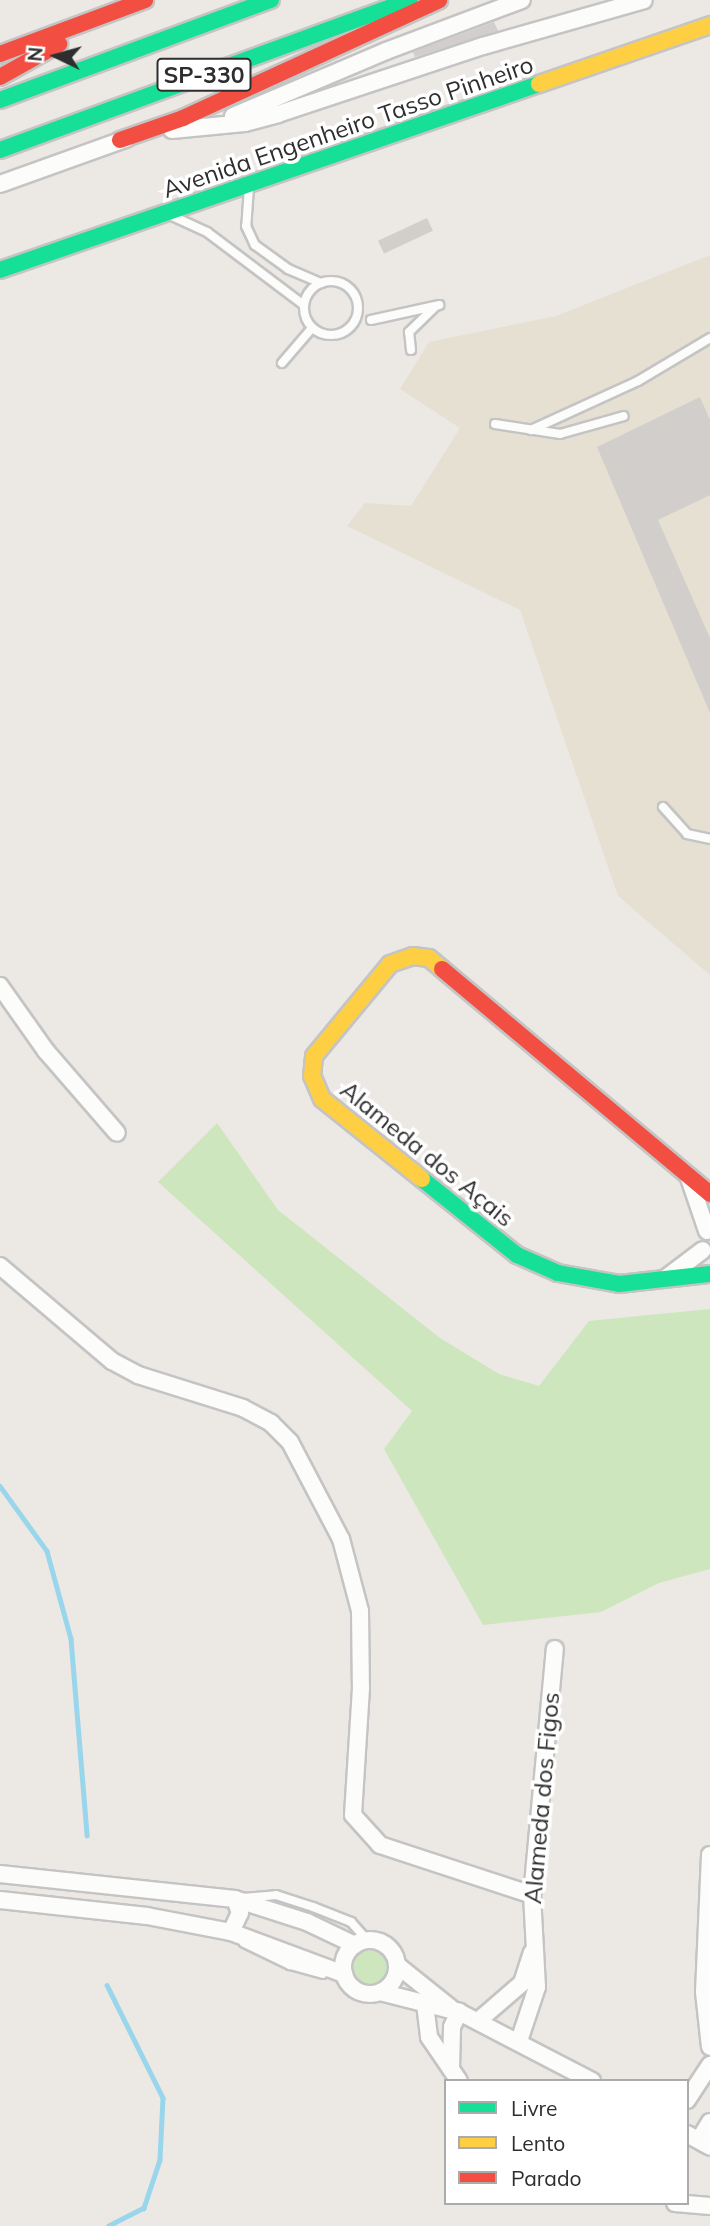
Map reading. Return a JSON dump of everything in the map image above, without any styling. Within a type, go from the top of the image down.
[{"type":"main road","points":[[0,54],[145,0]]},
{"type":"main road","name":"SP-330","points":[[0,100],[271,0]]},
{"type":"main road","name":"SP-330","points":[[0,150],[409,0]]},
{"type":"main road","points":[[120,140],[183,118],[439,0]]},
{"type":"main road","points":[[0,77],[25,66],[96,19]]},
{"type":"main road","name":"Avenida Engenheiro Tasso Pinheiro","points":[[0,270],[710,25]]},
{"type":"main road","name":"Alameda dos Açais","points":[[710,1194],[429,958],[413,956],[390,964],[314,1056],[312,1076],[322,1099],[498,1243],[537,1265],[579,1279],[620,1284],[660,1283],[710,1274]]},
{"type":"street","points":[[0,184],[120,140],[240,114],[386,51],[522,0]]},
{"type":"street","points":[[176,130],[244,123],[278,114],[483,46],[635,1]]},
{"type":"street","points":[[0,986],[46,1051],[117,1133]]},
{"type":"street","points":[[660,1283],[707,1257],[708,1229],[688,1176]]},
{"type":"street","points":[[0,1266],[112,1361],[138,1375],[243,1408],[271,1423],[290,1442],[341,1538],[360,1611],[361,1688],[353,1815],[380,1845],[532,1895]]},
{"type":"street","name":"Alameda dos Figos","points":[[519,2041],[537,1987],[532,1895],[555,1649]]},
{"type":"street","points":[[710,1855],[704,1992],[710,2047]]},
{"type":"street","points":[[0,1874],[235,1899],[361,1943],[387,1946],[397,1965],[456,2010],[588,2079]]},
{"type":"street","points":[[231,1932],[240,1913],[235,1899]]},
{"type":"street","points":[[0,1900],[147,1916],[231,1932],[346,1978],[362,1993],[380,1992],[456,2010]]},
{"type":"street","points":[[346,1978],[345,1958],[361,1943]]},
{"type":"street","name":"Alameda dos Figos","points":[[478,2021],[522,1983],[534,1947]]},
{"type":"street","points":[[380,1992],[393,1982],[397,1965]]},
{"type":"street","points":[[425,2004],[429,2037],[455,2076]]},
{"type":"street","points":[[455,2076],[452,2026],[456,2010]]},
{"type":"street","points":[[689,2097],[710,2064]]},
{"type":"street","points":[[699,2140],[710,2122]]},
{"type":"street","points":[[689,2202],[710,2198]]},
{"type":"street","points":[[689,2205],[710,2206]]},
{"type":"lane","points":[[164,213],[207,232],[304,304],[312,328],[326,335],[343,333],[359,313],[348,287],[321,283],[288,269],[255,245],[246,226],[249,184]]},
{"type":"lane","points":[[304,304],[321,283]]},
{"type":"lane","points":[[371,320],[439,305],[410,332],[411,350]]},
{"type":"lane","points":[[282,363],[312,328]]},
{"type":"lane","points":[[531,430],[638,381],[710,338]]},
{"type":"lane","points":[[495,424],[572,433],[624,416]]},
{"type":"lane","points":[[663,807],[688,834],[710,839]]},
{"type":"shaded area","points":[[710,255],[710,975],[618,896],[520,610],[347,526],[365,503],[411,506],[460,428],[400,389],[429,342],[556,316]]},
{"type":"green space","points":[[217,1123],[278,1210],[440,1338],[499,1374],[539,1386],[589,1321],[710,1309],[710,1569],[659,1583],[601,1612],[483,1625],[384,1449],[412,1411],[158,1182]]},
{"type":"green space","points":[[370,1947],[384,1953],[390,1967],[384,1981],[370,1987],[356,1981],[350,1967],[356,1953]]},
{"type":"building","points":[[494,22],[498,31],[415,57],[413,52]]},
{"type":"building","points":[[427,218],[433,231],[384,254],[378,241]]},
{"type":"building","points":[[700,397],[710,420],[710,495],[658,520],[710,638],[710,713],[597,447]]},
{"type":"waterway","points":[[0,1486],[47,1551],[71,1639],[87,1835]]},
{"type":"waterway","points":[[107,1985],[163,2098],[160,2160],[144,2208],[109,2226]]},
{"type":"traffic: fast","points":[[0,100],[271,0]]},
{"type":"traffic: fast","points":[[0,150],[409,0]]},
{"type":"traffic: fast","points":[[0,270],[539,84]]},
{"type":"traffic: fast","points":[[422,1179],[517,1255],[558,1273],[619,1284],[710,1274]]},
{"type":"traffic: slow","points":[[539,84],[710,25]]},
{"type":"traffic: slow","points":[[422,1179],[322,1099],[312,1076],[314,1056],[390,964],[413,956],[429,958],[442,969]]},
{"type":"traffic: jam","points":[[0,54],[145,0]]},
{"type":"traffic: jam","points":[[120,140],[183,118],[439,0]]},
{"type":"traffic: jam","points":[[0,77],[59,44]]},
{"type":"traffic: jam","points":[[442,969],[710,1194]]}]
